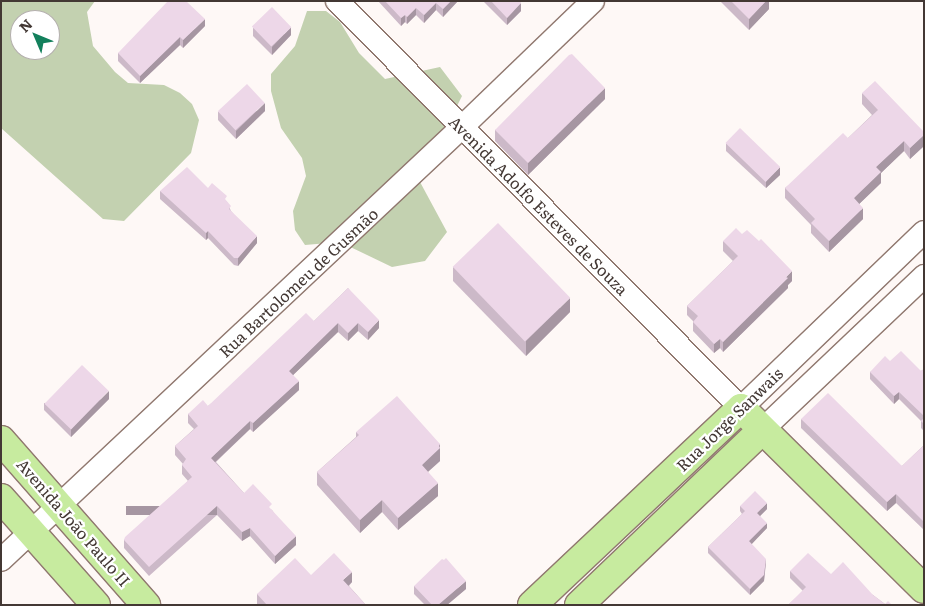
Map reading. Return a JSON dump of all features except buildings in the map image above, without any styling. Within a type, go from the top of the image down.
[{"type":"main road","points":[[741,408],[924,589]]},
{"type":"main road","name":"Rua Jorge Sanwais","points":[[532,605],[741,408]]},
{"type":"main road","name":"Rua Jorge Sanwais","points":[[579,605],[762,430]]},
{"type":"main road","name":"Avenida João Paulo II","points":[[1,440],[61,506],[146,605]]},
{"type":"main road","points":[[1,498],[96,605]]},
{"type":"street","name":"Avenida Adolfo Esteves de Souza","points":[[337,1],[741,408]]},
{"type":"street","name":"Rua Bartolomeu de Gusmão","points":[[1,560],[61,506],[593,1]]},
{"type":"street","name":"Rua Jorge Sanwais","points":[[741,408],[924,232]]},
{"type":"street","name":"Rua Jorge Sanwais","points":[[762,430],[924,276]]},
{"type":"green space","points":[[1,1],[95,1],[87,12],[93,46],[115,72],[128,83],[164,85],[180,93],[192,104],[199,120],[191,153],[124,221],[103,219],[1,128]]},
{"type":"green space","points":[[307,11],[326,11],[340,22],[359,53],[385,79],[440,67],[462,96],[446,128],[413,169],[447,232],[425,261],[392,267],[340,242],[305,245],[295,230],[293,211],[306,176],[302,158],[281,128],[271,91],[271,74],[295,46]]}]
